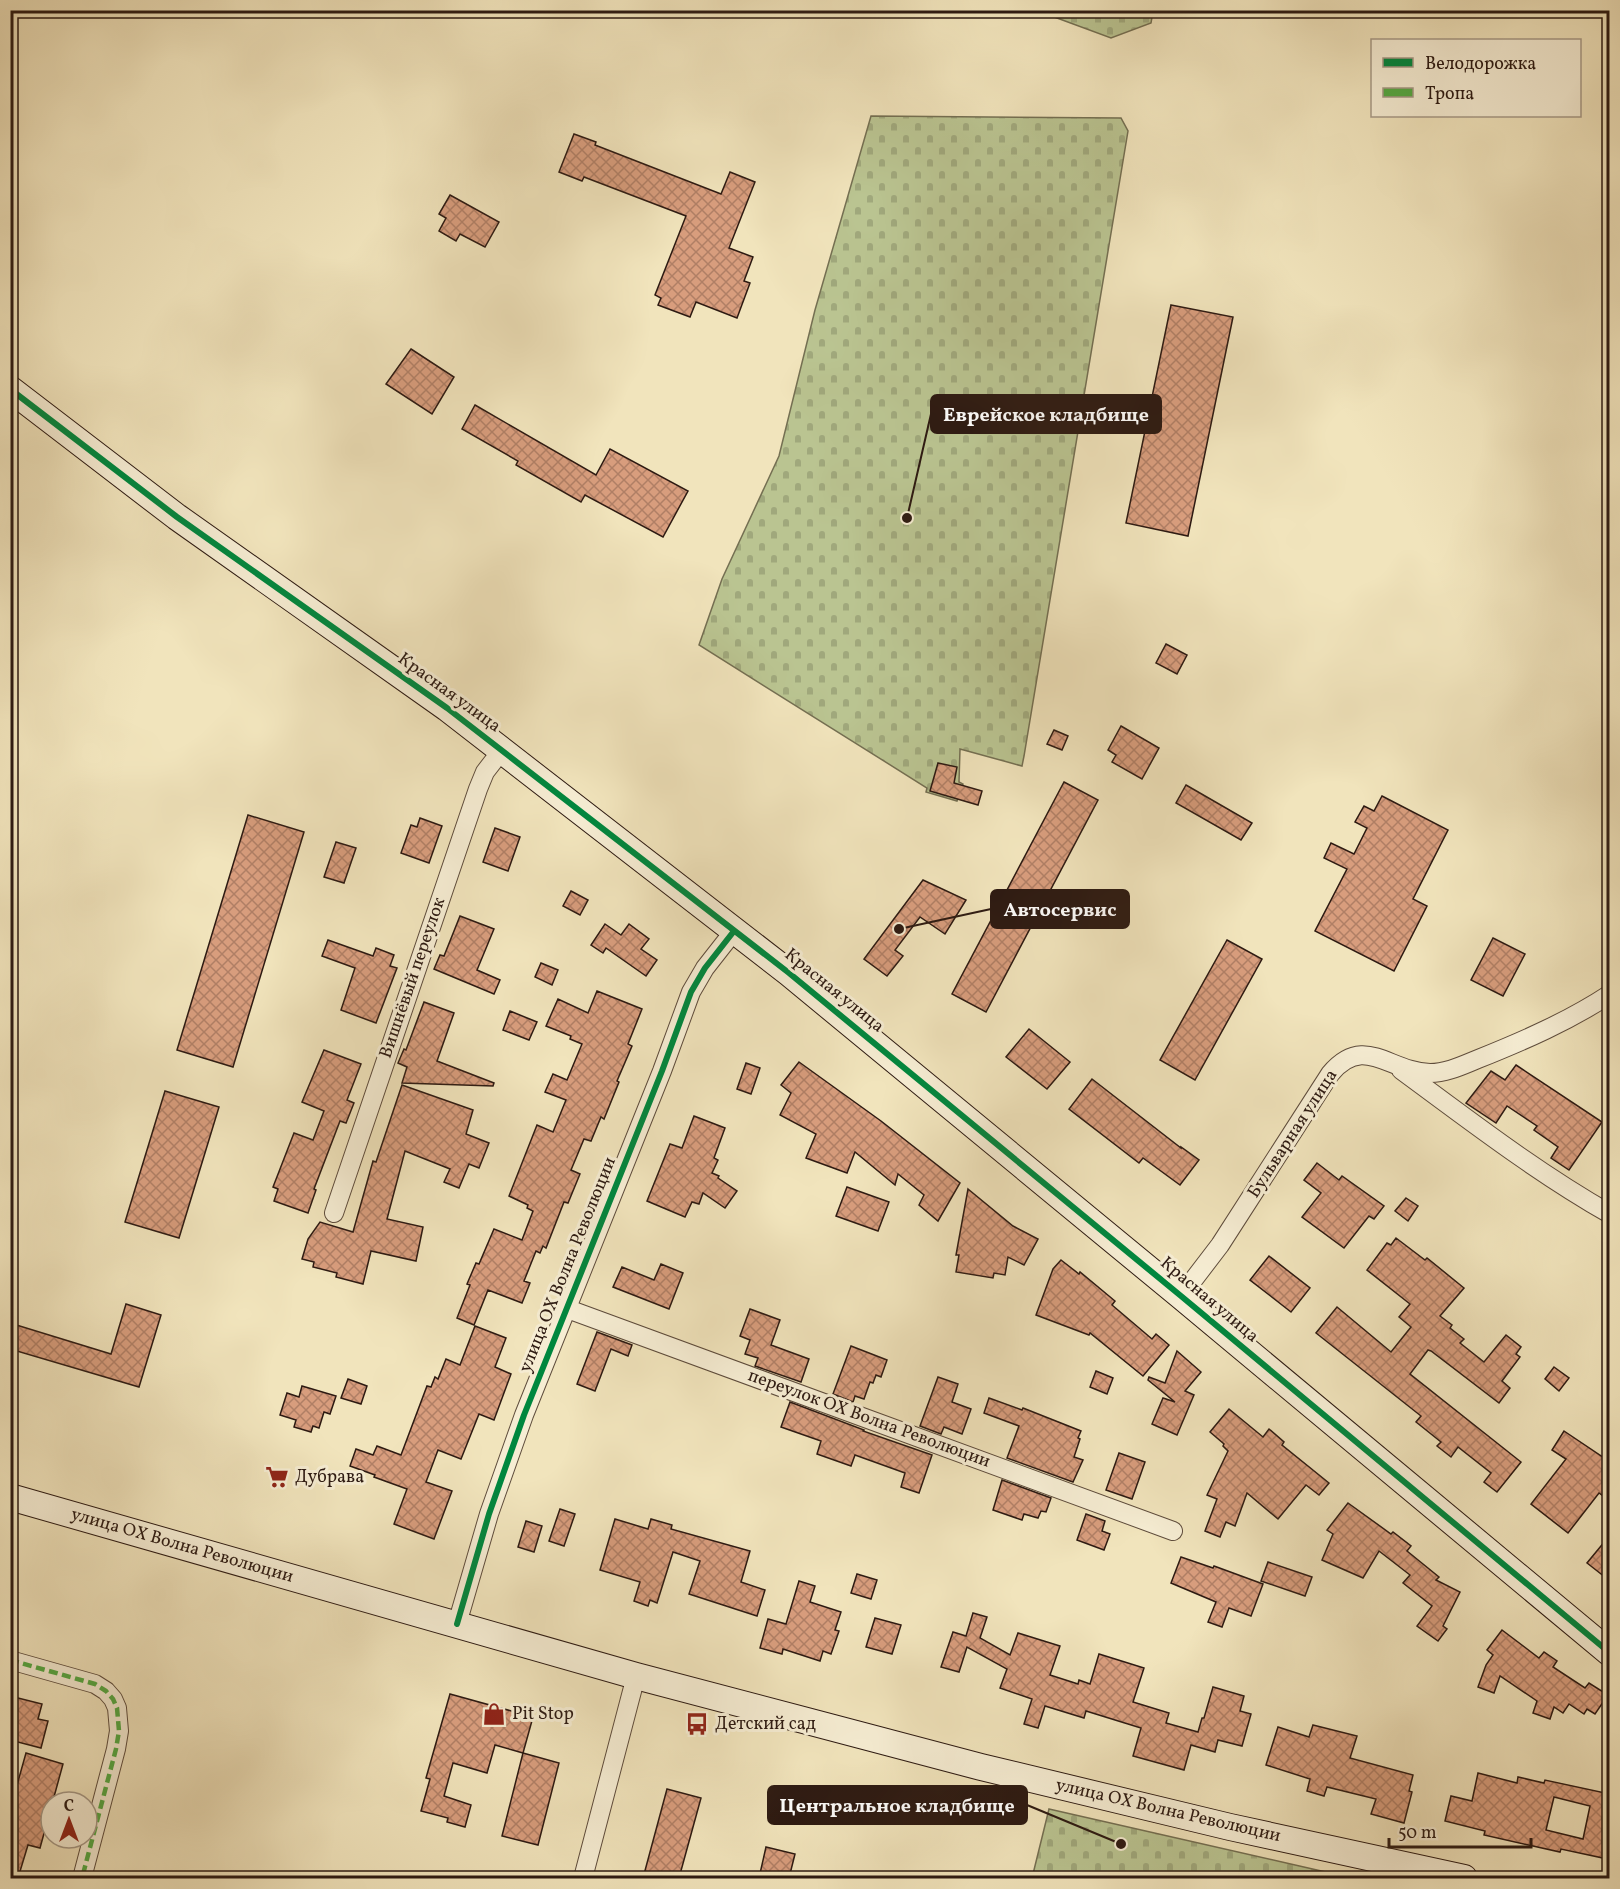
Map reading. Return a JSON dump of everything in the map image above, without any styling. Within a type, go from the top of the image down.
[{"type":"street","name":"Красная улица","points":[[10,389],[187,524],[437,701],[734,931],[959,1112],[1610,1653]]},
{"type":"street","name":"Вишнёвый переулок","points":[[334,1213],[478,789],[485,772],[502,750]]},
{"type":"street","name":"улица ОХ Волна Революции","points":[[457,1624],[502,1474],[565,1308],[692,992],[701,973],[734,931]]},
{"type":"street","name":"Бульварная улица","points":[[1182,1296],[1220,1245],[1338,1065],[1347,1058],[1367,1055],[1395,1066],[1429,1073],[1443,1072],[1502,1050],[1567,1019],[1610,994]]},
{"type":"street","points":[[1395,1066],[1525,1161],[1610,1214]]},
{"type":"street","name":"переулок ОХ Волна Революции","points":[[565,1308],[1173,1531]]},
{"type":"street","name":"улица ОХ Волна Революции","points":[[10,1497],[636,1676],[981,1767],[1230,1827],[1464,1878]]},
{"type":"street","points":[[10,1660],[95,1684],[113,1699],[117,1708],[119,1731],[116,1749],[82,1878]]},
{"type":"street","points":[[583,1878],[636,1676]]},
{"type":"green space","points":[[1038,11],[1153,11],[1151,23],[1111,38]]},
{"type":"green space","points":[[871,116],[1121,118],[1128,131],[1022,766],[960,749],[959,782],[963,784],[957,801],[926,792],[927,788],[699,645],[722,579],[779,456],[815,310]]},
{"type":"green space","points":[[1049,1809],[1352,1878],[1032,1878]]},
{"type":"building","points":[[574,134],[596,142],[595,145],[721,194],[730,172],[755,182],[729,248],[753,257],[744,281],[750,283],[737,318],[696,302],[690,317],[658,305],[661,298],[655,295],[686,216],[584,177],[582,181],[559,172]]},
{"type":"building","points":[[450,195],[499,222],[485,247],[460,234],[456,241],[439,231],[446,218],[439,214]]},
{"type":"building","points":[[1171,305],[1233,317],[1188,536],[1126,523]]},
{"type":"building","points":[[411,349],[454,377],[432,414],[386,384]]},
{"type":"building","points":[[475,405],[596,475],[610,449],[688,491],[663,537],[585,495],[581,502],[516,465],[518,461],[462,429]]},
{"type":"building","points":[[1166,644],[1187,655],[1177,674],[1156,663]]},
{"type":"building","points":[[1121,726],[1159,748],[1142,779],[1112,762],[1116,755],[1108,750]]},
{"type":"building","points":[[1054,730],[1068,736],[1062,750],[1047,744]]},
{"type":"building","points":[[938,763],[957,767],[954,783],[982,791],[978,805],[930,791]]},
{"type":"building","points":[[1064,782],[1098,800],[986,1012],[952,994]]},
{"type":"building","points":[[1186,785],[1252,823],[1241,840],[1176,803]]},
{"type":"building","points":[[1382,796],[1448,830],[1413,899],[1427,906],[1394,971],[1315,931],[1347,869],[1324,858],[1331,843],[1354,854],[1367,828],[1355,822],[1364,806],[1374,811]]},
{"type":"building","points":[[248,815],[304,832],[233,1067],[177,1050]]},
{"type":"building","points":[[420,818],[442,826],[429,863],[401,853],[411,825],[417,827]]},
{"type":"building","points":[[495,828],[520,837],[508,871],[483,862]]},
{"type":"building","points":[[336,842],[356,848],[344,883],[324,877]]},
{"type":"building","points":[[923,880],[966,900],[945,934],[920,917],[895,950],[903,956],[887,976],[864,959]]},
{"type":"building","points":[[571,891],[588,900],[580,915],[563,906]]},
{"type":"building","points":[[460,916],[494,929],[477,970],[500,980],[494,994],[434,969],[440,955],[444,956]]},
{"type":"building","points":[[605,924],[621,935],[629,924],[649,939],[641,949],[657,960],[646,976],[606,948],[603,953],[591,945]]},
{"type":"building","points":[[1493,938],[1525,954],[1503,996],[1471,980]]},
{"type":"building","points":[[328,940],[373,956],[376,948],[394,955],[390,966],[397,968],[376,1023],[341,1010],[355,968],[322,956]]},
{"type":"building","points":[[1227,940],[1262,959],[1195,1080],[1160,1060]]},
{"type":"building","points":[[541,963],[558,970],[552,985],[535,977]]},
{"type":"building","points":[[597,991],[642,1009],[628,1044],[632,1046],[617,1081],[619,1082],[604,1119],[601,1117],[591,1141],[584,1139],[571,1170],[580,1174],[568,1203],[564,1202],[546,1248],[543,1246],[540,1253],[536,1251],[524,1281],[530,1283],[522,1303],[488,1290],[474,1325],[457,1318],[470,1285],[467,1284],[476,1263],[479,1264],[494,1229],[522,1240],[533,1211],[527,1208],[528,1205],[509,1196],[537,1125],[553,1132],[566,1100],[545,1092],[553,1074],[567,1080],[582,1044],[570,1039],[571,1036],[546,1026],[558,999],[588,1013]]},
{"type":"building","points":[[424,1002],[454,1013],[437,1061],[494,1083],[493,1086],[402,1083],[407,1067],[398,1063],[404,1049],[406,1050]]},
{"type":"building","points":[[510,1011],[537,1022],[529,1040],[503,1030]]},
{"type":"building","points":[[1029,1029],[1070,1062],[1047,1089],[1006,1057]]},
{"type":"building","points":[[324,1050],[361,1064],[347,1100],[354,1103],[346,1123],[340,1121],[314,1189],[316,1190],[308,1213],[274,1201],[278,1189],[273,1187],[294,1133],[313,1140],[324,1111],[302,1102]]},
{"type":"building","points":[[799,1062],[881,1121],[960,1183],[938,1221],[919,1205],[924,1195],[898,1174],[895,1185],[855,1152],[847,1173],[806,1158],[816,1134],[780,1115],[791,1093],[781,1085]]},
{"type":"building","points":[[746,1063],[760,1068],[751,1094],[737,1089]]},
{"type":"building","points":[[1516,1065],[1602,1122],[1569,1170],[1551,1158],[1558,1147],[1534,1130],[1537,1126],[1507,1106],[1496,1123],[1466,1103],[1491,1071],[1505,1080]]},
{"type":"building","points":[[1092,1079],[1199,1160],[1180,1185],[1143,1158],[1139,1163],[1069,1109]]},
{"type":"building","points":[[402,1085],[473,1110],[466,1134],[489,1143],[479,1168],[469,1164],[459,1188],[444,1182],[450,1169],[405,1151],[387,1219],[423,1227],[416,1261],[371,1251],[363,1284],[336,1277],[337,1273],[313,1267],[314,1262],[302,1259],[308,1239],[320,1222],[353,1232],[373,1161],[376,1162]]},
{"type":"building","points":[[165,1091],[219,1107],[179,1238],[125,1222]]},
{"type":"building","points":[[694,1116],[725,1128],[714,1158],[718,1160],[712,1173],[737,1191],[725,1208],[703,1193],[699,1204],[692,1202],[685,1217],[647,1201],[670,1144],[682,1148]]},
{"type":"building","points":[[1317,1163],[1339,1180],[1342,1176],[1384,1206],[1374,1219],[1369,1216],[1344,1248],[1302,1217],[1321,1193],[1304,1180]]},
{"type":"building","points":[[847,1187],[889,1202],[878,1231],[836,1216]]},
{"type":"building","points":[[968,1189],[1013,1226],[1038,1239],[1024,1265],[1008,1257],[1005,1275],[994,1273],[993,1278],[956,1272],[959,1255],[956,1255]]},
{"type":"building","points":[[1406,1198],[1418,1206],[1408,1221],[1395,1211]]},
{"type":"building","points":[[1396,1238],[1425,1260],[1427,1258],[1464,1288],[1440,1316],[1452,1325],[1450,1328],[1464,1339],[1460,1343],[1484,1362],[1506,1335],[1521,1347],[1516,1354],[1520,1357],[1502,1381],[1510,1388],[1499,1403],[1428,1350],[1410,1374],[1521,1462],[1497,1492],[1484,1482],[1491,1473],[1458,1447],[1451,1457],[1437,1446],[1441,1442],[1416,1422],[1421,1416],[1316,1333],[1337,1307],[1391,1352],[1411,1327],[1399,1317],[1410,1304],[1367,1270],[1387,1243],[1391,1245]]},
{"type":"building","points":[[1269,1256],[1310,1288],[1291,1312],[1250,1280]]},
{"type":"building","points":[[1061,1260],[1079,1274],[1080,1272],[1115,1301],[1112,1305],[1152,1339],[1156,1334],[1169,1345],[1143,1376],[1090,1333],[1089,1335],[1036,1315],[1053,1269]]},
{"type":"building","points":[[661,1264],[683,1273],[669,1309],[613,1287],[622,1267],[654,1280]]},
{"type":"building","points":[[126,1304],[161,1315],[139,1387],[10,1349],[10,1323],[111,1354]]},
{"type":"building","points":[[750,1309],[780,1320],[771,1345],[809,1359],[801,1382],[755,1366],[758,1358],[745,1354],[750,1340],[740,1336]]},
{"type":"building","points":[[475,1326],[506,1338],[495,1367],[511,1374],[494,1420],[479,1414],[461,1459],[438,1450],[426,1482],[452,1491],[434,1539],[394,1524],[407,1489],[350,1466],[356,1449],[373,1455],[377,1446],[401,1455],[427,1386],[431,1387],[435,1377],[438,1379],[446,1359],[460,1365]]},
{"type":"building","points":[[597,1332],[632,1345],[628,1356],[611,1349],[595,1391],[577,1384]]},
{"type":"building","points":[[851,1346],[887,1360],[881,1377],[876,1375],[873,1383],[870,1382],[864,1399],[855,1396],[853,1402],[833,1394]]},
{"type":"building","points":[[1177,1351],[1201,1372],[1185,1391],[1194,1395],[1177,1435],[1152,1424],[1163,1398],[1175,1402],[1148,1380],[1149,1377],[1165,1383]]},
{"type":"building","points":[[1554,1367],[1569,1378],[1559,1391],[1545,1379]]},
{"type":"building","points":[[1096,1371],[1113,1378],[1107,1394],[1090,1387]]},
{"type":"building","points":[[938,1377],[958,1384],[952,1402],[971,1409],[962,1434],[944,1427],[941,1434],[920,1426]]},
{"type":"building","points":[[348,1379],[367,1386],[361,1404],[341,1398]]},
{"type":"building","points":[[302,1386],[336,1396],[330,1414],[324,1412],[319,1428],[313,1426],[311,1432],[294,1427],[296,1420],[280,1415],[287,1393],[299,1397]]},
{"type":"building","points":[[989,1398],[1022,1410],[1023,1408],[1081,1431],[1074,1457],[1083,1460],[1073,1482],[1007,1458],[1019,1426],[984,1413]]},
{"type":"building","points":[[790,1402],[932,1455],[919,1493],[901,1487],[905,1473],[855,1455],[851,1466],[817,1454],[821,1441],[781,1427]]},
{"type":"building","points":[[1229,1409],[1263,1437],[1269,1429],[1284,1442],[1282,1445],[1329,1483],[1319,1495],[1306,1485],[1278,1519],[1247,1493],[1235,1526],[1226,1522],[1220,1537],[1205,1531],[1217,1499],[1207,1495],[1228,1451],[1223,1446],[1224,1444],[1210,1432]]},
{"type":"building","points":[[1564,1431],[1610,1462],[1610,1501],[1599,1493],[1568,1533],[1531,1504],[1566,1459],[1552,1450]]},
{"type":"building","points":[[1119,1453],[1145,1462],[1132,1499],[1106,1490]]},
{"type":"building","points":[[1002,1480],[1051,1498],[1046,1512],[1041,1511],[1038,1518],[1024,1514],[1022,1520],[993,1510]]},
{"type":"building","points":[[1348,1503],[1411,1546],[1407,1551],[1439,1577],[1436,1580],[1460,1592],[1443,1626],[1447,1629],[1438,1641],[1417,1626],[1432,1606],[1403,1583],[1410,1575],[1379,1551],[1363,1578],[1322,1560],[1333,1534],[1327,1530]]},
{"type":"building","points":[[560,1509],[575,1514],[564,1546],[549,1541]]},
{"type":"building","points":[[1086,1514],[1105,1521],[1102,1531],[1110,1534],[1104,1550],[1077,1540]]},
{"type":"building","points":[[615,1519],[648,1529],[651,1519],[672,1525],[671,1529],[750,1551],[741,1582],[765,1590],[757,1616],[689,1594],[700,1561],[673,1552],[657,1603],[650,1600],[648,1606],[634,1601],[640,1582],[600,1570]]},
{"type":"building","points":[[526,1521],[542,1526],[534,1552],[518,1547]]},
{"type":"building","points":[[1610,1535],[1610,1581],[1587,1563]]},
{"type":"building","points":[[1181,1557],[1263,1584],[1251,1616],[1229,1608],[1222,1627],[1208,1622],[1216,1602],[1171,1583]]},
{"type":"building","points":[[1268,1562],[1312,1577],[1305,1596],[1261,1581]]},
{"type":"building","points":[[857,1574],[877,1580],[871,1599],[851,1593]]},
{"type":"building","points":[[799,1581],[815,1586],[810,1602],[841,1612],[835,1630],[839,1631],[831,1654],[823,1651],[820,1661],[783,1649],[782,1654],[760,1648],[768,1619],[786,1624]]},
{"type":"building","points":[[973,1613],[987,1617],[980,1638],[1010,1655],[1018,1633],[1060,1646],[1050,1675],[1078,1684],[1079,1680],[1090,1684],[1099,1654],[1144,1668],[1133,1702],[1169,1713],[1166,1723],[1198,1732],[1213,1687],[1244,1696],[1240,1711],[1251,1714],[1242,1746],[1218,1740],[1215,1752],[1191,1745],[1184,1770],[1133,1756],[1141,1728],[1086,1711],[1084,1718],[1045,1706],[1038,1728],[1024,1724],[1032,1699],[1000,1688],[1007,1669],[967,1647],[959,1672],[941,1667],[953,1632],[966,1636]]},
{"type":"building","points":[[875,1618],[901,1625],[892,1654],[866,1647]]},
{"type":"building","points":[[1502,1630],[1539,1658],[1544,1652],[1557,1661],[1553,1667],[1585,1688],[1589,1683],[1608,1695],[1595,1714],[1587,1709],[1584,1714],[1569,1704],[1563,1713],[1554,1707],[1550,1719],[1533,1713],[1537,1701],[1500,1676],[1494,1693],[1478,1687],[1486,1665],[1493,1655],[1487,1650]]},
{"type":"building","points":[[450,1694],[533,1717],[523,1753],[495,1745],[487,1773],[453,1763],[444,1796],[471,1805],[465,1827],[447,1822],[448,1818],[421,1811],[430,1779],[426,1778]]},
{"type":"building","points":[[10,1696],[42,1704],[38,1719],[48,1721],[41,1748],[10,1740]]},
{"type":"building","points":[[1313,1725],[1357,1736],[1350,1758],[1413,1775],[1409,1791],[1412,1792],[1404,1823],[1371,1814],[1376,1799],[1327,1787],[1324,1796],[1307,1791],[1310,1779],[1266,1765],[1278,1727],[1309,1737]]},
{"type":"building","points":[[26,1753],[63,1764],[56,1790],[39,1790],[39,1848],[28,1845],[18,1878],[10,1878],[10,1810]]},
{"type":"building","points":[[523,1753],[559,1763],[538,1845],[502,1836]]},
{"type":"building","points":[[1478,1773],[1517,1783],[1518,1777],[1544,1783],[1545,1780],[1610,1794],[1610,1843],[1606,1843],[1603,1858],[1561,1849],[1560,1852],[1484,1835],[1485,1831],[1445,1821],[1451,1796],[1472,1801]],"holes":[[[1554,1797],[1590,1806],[1583,1839],[1546,1830]]]},
{"type":"building","points":[[667,1789],[701,1798],[679,1878],[643,1878]]},
{"type":"building","points":[[766,1847],[795,1854],[789,1878],[759,1878]]},
{"type":"marked path","points":[[10,1660],[95,1684],[106,1691],[117,1708],[119,1731],[116,1749],[82,1878]]},
{"type":"cycle path","points":[[10,389],[177,517],[447,708],[789,973],[1610,1653]]},
{"type":"cycle path","points":[[457,1624],[489,1514],[524,1415],[662,1071],[691,992],[705,968],[734,931]]},
{"type":"place","name":"Еврейское кладбище","points":[[907,518]]},
{"type":"place","name":"Автосервис","points":[[899,929]]},
{"type":"place","name":"Дубрава","points":[[277,1477]]},
{"type":"place","name":"Pit Stop","points":[[494,1714]]},
{"type":"place","name":"Детский сад","points":[[697,1724]]},
{"type":"place","name":"Центральное кладбище","points":[[1121,1844]]}]
